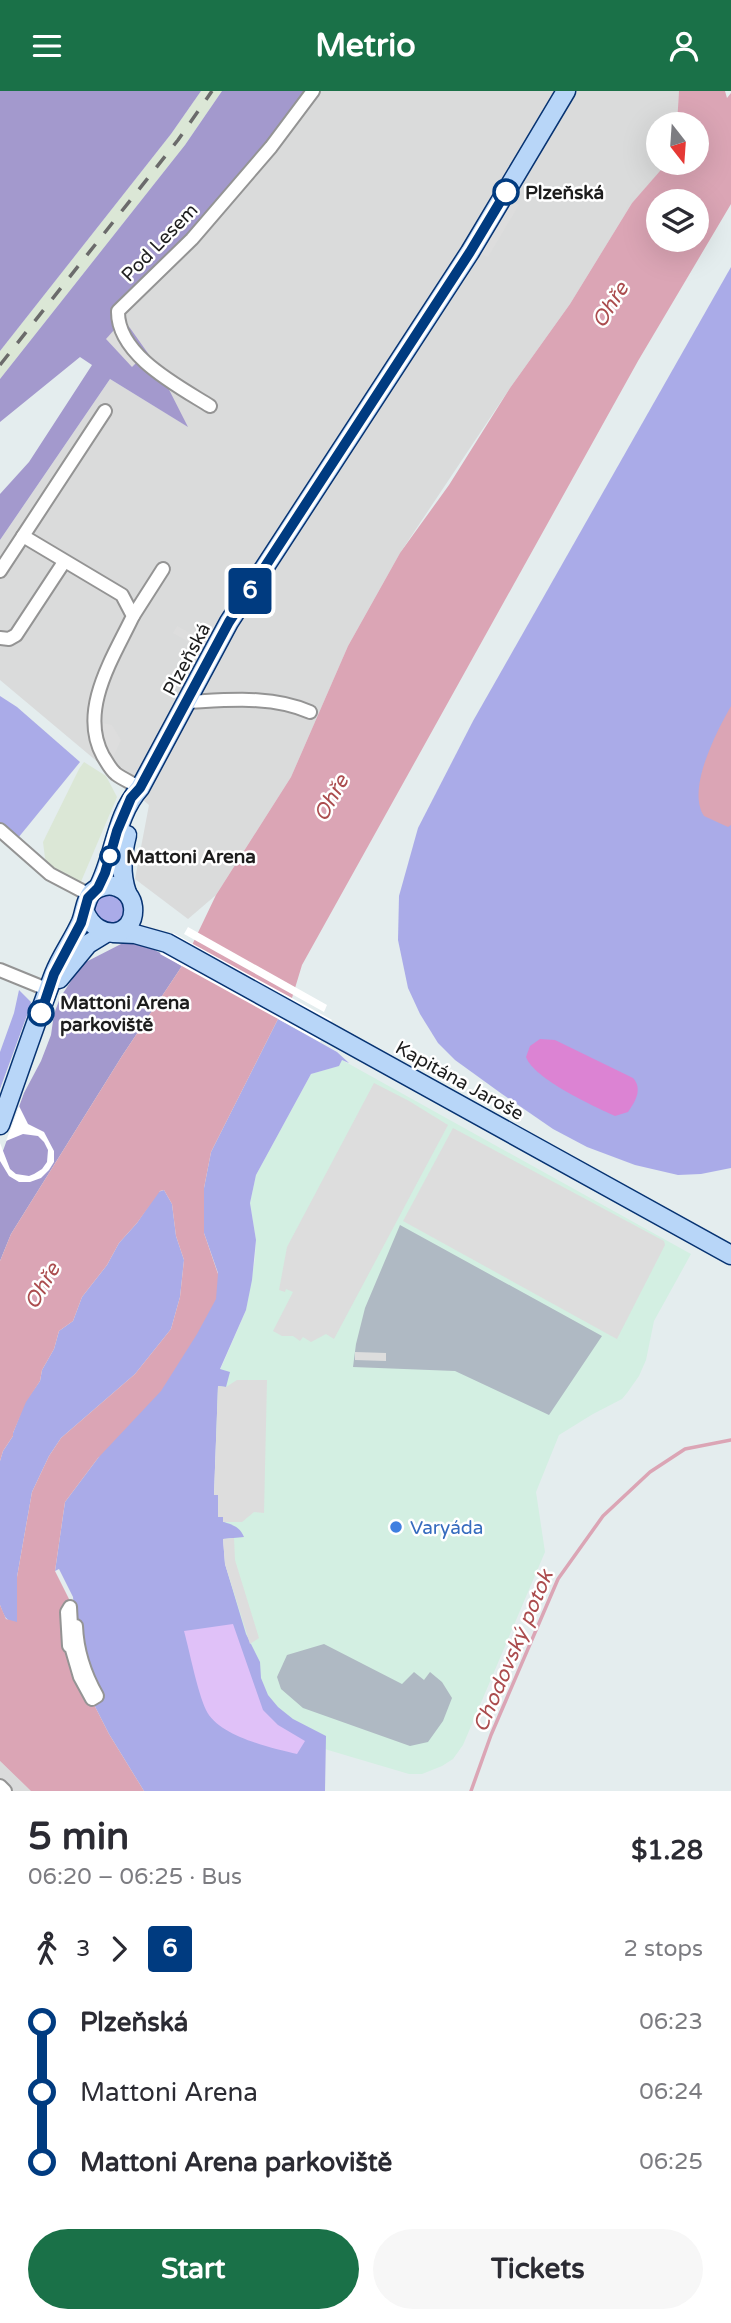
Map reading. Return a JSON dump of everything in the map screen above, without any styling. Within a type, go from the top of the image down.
[{"type":"street","name":"Pod Lesem","points":[[210,406],[150,368],[123,335],[118,323],[118,311],[192,239],[271,147],[313,91]]},
{"type":"street","name":"Plzeňská","points":[[0,1125],[54,974],[105,873],[117,831],[131,798],[140,788],[229,622],[470,252],[566,91]]},
{"type":"street","points":[[0,571],[105,411]]},
{"type":"street","points":[[23,536],[122,595],[133,616]]},
{"type":"street","points":[[0,638],[9,639],[16,635],[64,562]]},
{"type":"street","points":[[140,788],[109,766],[96,743],[94,717],[104,678],[133,616],[163,569]]},
{"type":"street","points":[[187,702],[255,700],[275,702],[310,712]]},
{"type":"street","name":"Plzeňská","points":[[130,900],[123,880],[122,857],[140,788]]},
{"type":"street","points":[[0,830],[50,874],[91,899]]},
{"type":"street","points":[[0,970],[49,990],[88,944],[123,929],[132,917],[130,900],[115,886],[91,899]]},
{"type":"street","points":[[91,899],[93,927],[110,933]]},
{"type":"street","name":"Kapitána Jaroše","points":[[130,900],[139,917],[167,943]]},
{"type":"street","name":"Kapitána Jaroše","points":[[110,933],[135,934],[167,943],[731,1255]]},
{"type":"street","points":[[70,1608],[71,1626],[76,1626],[77,1646],[85,1675],[97,1696],[92,1699],[80,1677],[69,1646],[67,1612],[70,1608]]},
{"type":"street","points":[[0,1786],[5,1791]]},
{"type":"shaded area","points":[[0,91],[201,91],[171,134],[0,351]]},
{"type":"shaded area","points":[[201,91],[222,91],[185,145],[0,379],[0,351],[171,134]]},
{"type":"shaded area","points":[[222,91],[305,91],[259,152],[185,241],[112,309],[130,328],[157,366],[188,427],[110,379],[0,540],[0,494],[29,462],[92,365],[80,357],[0,422],[0,379],[185,145]]},
{"type":"shaded area","points":[[305,91],[679,91],[678,112],[646,112],[646,175],[657,175],[632,203],[570,304],[510,388],[400,553],[348,646],[291,777],[216,895],[188,919],[135,879],[149,805],[0,680],[0,540],[110,379],[187,426],[112,309],[259,152]]},
{"type":"shaded area","points":[[511,201],[519,205],[488,257],[479,253]]},
{"type":"shaded area","points":[[731,267],[731,1168],[678,1175],[635,1165],[587,1147],[553,1129],[455,1060],[438,1043],[408,988],[398,940],[399,896],[418,828],[473,721]]},
{"type":"shaded area","points":[[114,330],[140,359],[132,367],[106,339]]},
{"type":"shaded area","points":[[177,626],[190,633],[193,629],[200,633],[194,645],[173,633]]},
{"type":"shaded area","points":[[0,696],[17,707],[80,762],[18,838],[0,823]]},
{"type":"shaded area","points":[[97,722],[112,725],[121,740],[112,759],[101,736]]},
{"type":"shaded area","points":[[84,762],[106,776],[117,797],[80,884],[51,872],[45,858],[43,842]]},
{"type":"shaded area","points":[[110,894],[121,898],[125,909],[121,920],[110,924],[99,920],[95,909],[99,898]]},
{"type":"shaded area","points":[[123,943],[147,947],[182,966],[122,1056],[11,1234],[0,1261],[0,1159],[24,1093],[51,1035],[60,998],[82,964]]},
{"type":"shaded area","points":[[19,990],[31,1002],[0,1089],[0,1052]]},
{"type":"shaded area","points":[[278,1019],[337,1052],[349,1063],[342,1060],[339,1066],[311,1074],[256,1175],[250,1203],[256,1240],[252,1280],[246,1310],[220,1369],[230,1372],[226,1387],[218,1386],[214,1495],[218,1494],[224,1522],[233,1525],[244,1537],[223,1539],[225,1564],[246,1634],[260,1662],[261,1678],[268,1695],[293,1719],[326,1736],[325,1791],[144,1791],[109,1734],[80,1677],[73,1597],[59,1569],[55,1571],[65,1502],[98,1458],[218,1273],[204,1233],[204,1188],[211,1152]]},
{"type":"shaded area","points":[[540,1039],[555,1040],[633,1078],[638,1091],[628,1112],[615,1116],[565,1091],[540,1074],[526,1057],[530,1046]]},
{"type":"shaded area","points":[[342,1060],[691,1254],[654,1321],[646,1360],[627,1393],[622,1399],[559,1435],[536,1492],[545,1552],[463,1745],[453,1759],[422,1774],[409,1774],[328,1750],[305,1741],[278,1725],[233,1624],[211,1391],[246,1310],[255,1259],[256,1240],[250,1203],[256,1175],[311,1074],[338,1066]]},
{"type":"shaded area","points":[[374,1083],[448,1125],[334,1339],[326,1334],[311,1342],[303,1337],[300,1341],[293,1336],[282,1336],[273,1331],[293,1292],[279,1290],[287,1247]]},
{"type":"shaded area","points":[[453,1128],[664,1241],[665,1245],[617,1339],[624,1343],[403,1221]]},
{"type":"shaded area","points":[[164,1190],[172,1204],[176,1236],[184,1260],[180,1297],[171,1329],[135,1374],[61,1438],[49,1456],[32,1492],[17,1577],[18,1618],[17,1622],[10,1621],[0,1605],[0,1461],[3,1451],[13,1436],[25,1402],[40,1381],[59,1331],[73,1321],[82,1297],[107,1265],[119,1243],[137,1223],[158,1192]]},
{"type":"shaded area","points":[[400,1225],[602,1336],[549,1415],[455,1371],[353,1367],[365,1308]]},
{"type":"shaded area","points":[[355,1352],[386,1353],[386,1361],[355,1360]]},
{"type":"shaded area","points":[[237,1380],[267,1380],[264,1513],[254,1512],[242,1522],[223,1522],[223,1517],[218,1517],[218,1495],[214,1495],[218,1386],[226,1387]]},
{"type":"shaded area","points":[[234,1538],[235,1560],[259,1638],[250,1644],[225,1564],[223,1539]]},
{"type":"shaded area","points":[[233,1624],[263,1710],[278,1725],[305,1741],[297,1754],[233,1734],[212,1719],[206,1710],[184,1631]]},
{"type":"shaded area","points":[[324,1644],[402,1684],[414,1672],[424,1680],[430,1672],[442,1682],[452,1698],[443,1721],[428,1742],[410,1746],[303,1708],[281,1689],[277,1677],[287,1655]]},
{"type":"shaded area","points":[[0,1761],[31,1791],[0,1791]]},
{"type":"water","name":"Ohře","points":[[679,91],[725,91],[727,98],[731,93],[731,204],[709,241],[709,189],[646,189],[646,252],[703,252],[638,361],[302,965],[292,998],[278,1019],[211,1152],[204,1188],[204,1233],[218,1274],[216,1299],[161,1391],[98,1458],[65,1502],[55,1571],[69,1599],[83,1683],[109,1734],[144,1791],[31,1791],[0,1761],[0,1605],[6,1619],[17,1622],[17,1577],[32,1492],[61,1438],[135,1374],[171,1329],[180,1297],[184,1260],[176,1236],[172,1204],[164,1190],[160,1191],[119,1243],[107,1265],[82,1297],[73,1321],[59,1331],[40,1381],[26,1402],[0,1461],[0,1261],[11,1234],[122,1056],[182,966],[216,895],[291,777],[348,646],[400,553],[449,485],[510,388],[570,304],[632,203],[656,175],[709,175],[709,112],[678,112]]},
{"type":"water","points":[[731,706],[731,825],[728,827],[704,816],[699,805],[699,791],[706,760]]},
{"type":"pier","points":[[188,927],[327,1005],[324,1012],[184,934]]},
{"type":"pier","points":[[173,933],[332,1020],[320,1042],[160,954]]},
{"type":"pier","points":[[19,1106],[28,1124],[44,1132],[54,1151],[54,1162],[49,1170],[41,1178],[30,1182],[19,1182],[9,1176],[0,1161],[0,1143],[10,1169],[16,1174],[29,1176],[42,1169],[47,1162],[48,1150],[38,1136],[23,1134],[6,1141]]},
{"type":"waterway","name":"Chodovský potok","points":[[471,1791],[491,1735],[558,1579],[603,1516],[650,1472],[685,1449],[731,1440]]},
{"type":"railway","points":[[0,365],[178,140],[212,91]]},
{"type":"bus line","name":"6","points":[[41,1013],[54,974],[81,923],[88,898],[98,888],[105,873],[117,831],[131,798],[140,788],[229,622],[470,252],[506,192]]},
{"type":"place","name":"Plzeňská","points":[[506,192]]},
{"type":"place","name":"Mattoni Arena","points":[[110,856]]},
{"type":"place","name":"Mattoni Arena parkoviště","points":[[41,1013]]},
{"type":"place","name":"Varyáda","points":[[396,1527]]}]
